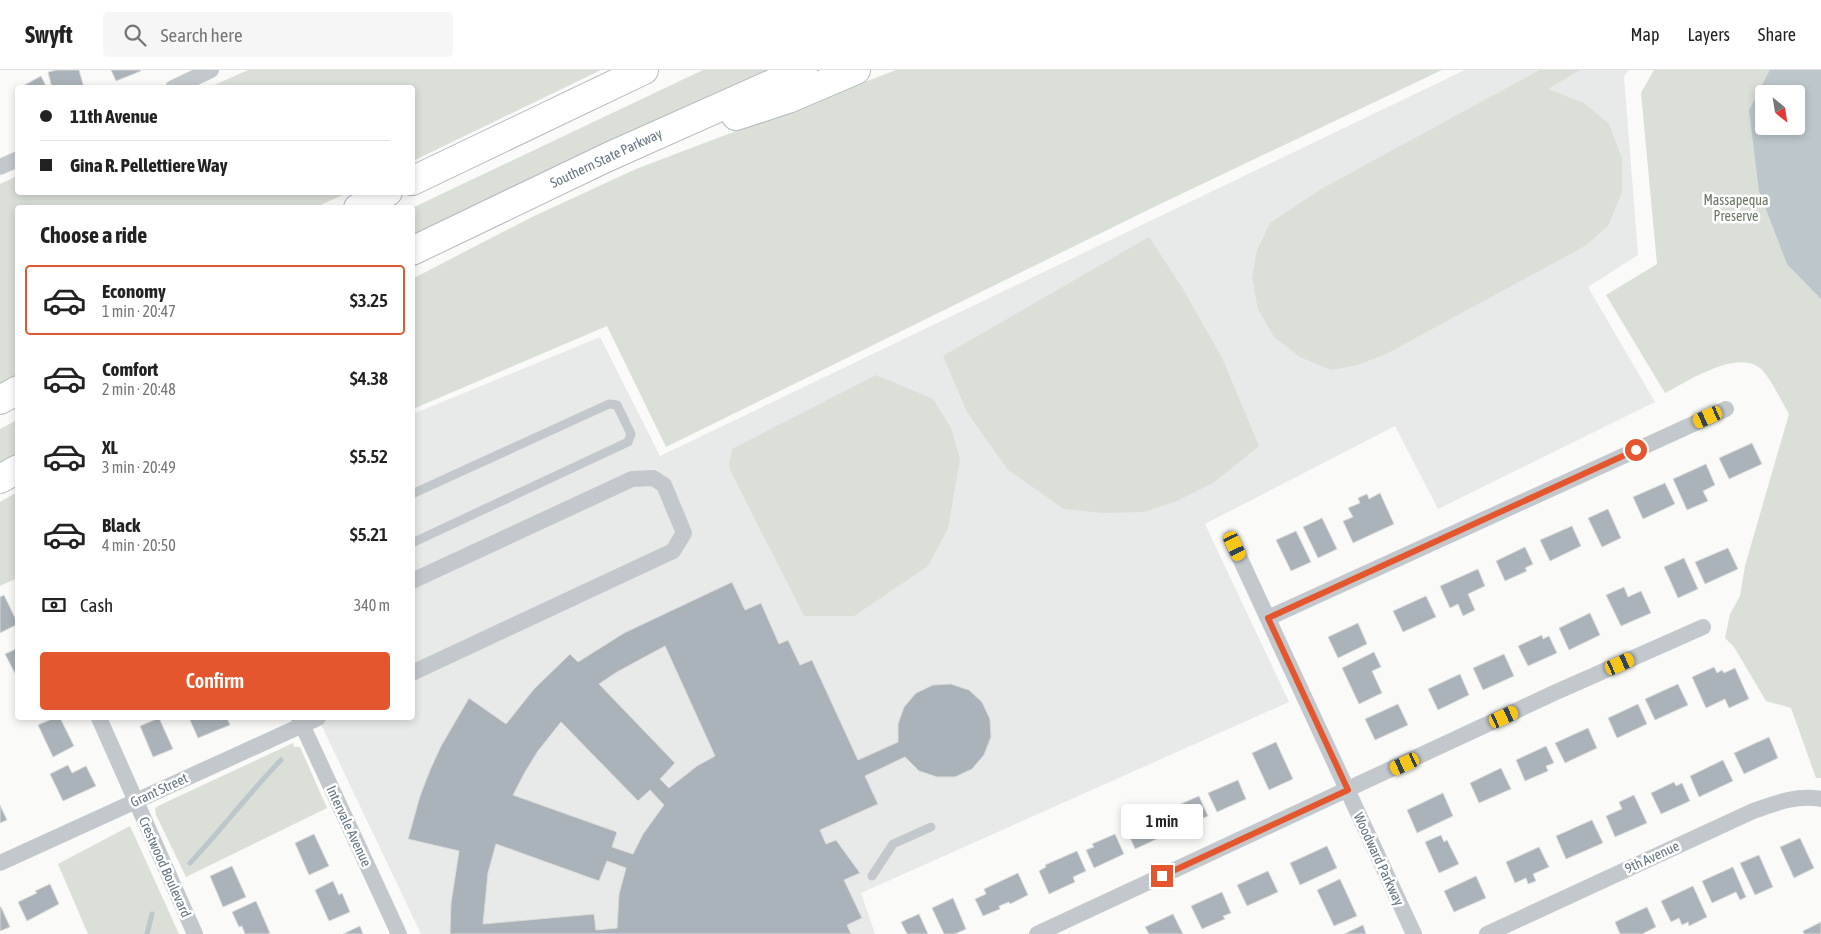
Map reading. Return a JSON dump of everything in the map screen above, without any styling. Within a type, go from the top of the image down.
[{"type":"highway","points":[[415,179],[644,70]]},
{"type":"highway","name":"Southern State Parkway","points":[[415,251],[608,157],[803,70]]},
{"type":"highway","points":[[608,157],[788,99],[856,70]]},
{"type":"highway","points":[[364,205],[382,195]]},
{"type":"highway","points":[[0,400],[15,392]]},
{"type":"highway","points":[[0,479],[15,471]]},
{"type":"street","points":[[179,80],[211,70]]},
{"type":"street","points":[[0,167],[15,160]]},
{"type":"street","points":[[1268,618],[1726,409]]},
{"type":"street","points":[[415,580],[632,479],[653,478],[664,486],[684,533],[673,551],[415,672]]},
{"type":"street","name":"Woodward Parkway","points":[[1230,539],[1414,934]]},
{"type":"street","points":[[1037,934],[1554,693],[1703,627]]},
{"type":"street","name":"Crestwood Boulevard","points":[[100,720],[195,934]]},
{"type":"street","name":"Grant Street","points":[[0,863],[136,801],[301,721]]},
{"type":"street","name":"Intervale Avenue","points":[[301,721],[399,934]]},
{"type":"street","name":"9th Avenue","points":[[1487,934],[1751,812],[1788,800],[1810,796],[1821,798]]},
{"type":"lane","points":[[415,493],[609,404],[617,405],[631,434],[628,442],[415,542]]},
{"type":"lane","points":[[872,876],[892,844],[931,828]]},
{"type":"shaded area","points":[[1465,70],[1629,70],[1624,76],[1638,255],[1588,287],[1655,402],[1438,509],[1395,426],[1205,524],[1289,702],[861,893],[875,934],[421,934],[319,720],[415,720],[415,413],[600,337],[660,456]]},
{"type":"shaded area","points":[[1770,70],[1821,70],[1821,299],[1787,264],[1759,191],[1749,110],[1755,99],[1755,135],[1805,135],[1805,85],[1762,85]]},
{"type":"green space","points":[[248,70],[601,70],[415,160],[415,85],[214,85]]},
{"type":"green space","points":[[703,70],[785,70],[415,242],[415,207]]},
{"type":"green space","points":[[896,70],[1442,70],[1156,206],[666,447],[607,326],[415,408],[415,277],[532,217],[636,169]]},
{"type":"green space","points":[[1540,70],[1580,70],[1548,89],[1584,103],[1609,124],[1622,158],[1622,192],[1608,226],[1585,246],[1386,354],[1357,365],[1331,370],[1300,357],[1274,337],[1258,309],[1252,278],[1257,250],[1270,223],[1323,188]]},
{"type":"green space","name":"Massapequa Preserve","points":[[1654,70],[1821,70],[1821,778],[1816,778],[1791,708],[1766,701],[1734,647],[1725,638],[1730,614],[1740,596],[1745,566],[1789,414],[1763,371],[1753,364],[1742,362],[1714,368],[1665,393],[1606,295],[1657,264],[1641,93]]},
{"type":"green space","points":[[15,177],[15,195],[343,195],[320,205],[15,205],[15,376],[0,384],[0,184]]},
{"type":"green space","points":[[1149,237],[1183,289],[1222,358],[1259,446],[1213,483],[1177,501],[1143,512],[1103,513],[1064,509],[1008,470],[967,412],[943,356]]},
{"type":"green space","points":[[876,375],[933,399],[951,428],[960,459],[948,528],[928,566],[854,616],[804,616],[729,468],[732,449]]},
{"type":"green space","points":[[15,421],[15,455],[0,464],[0,429]]},
{"type":"green space","points":[[15,493],[15,579],[0,586],[0,502]]},
{"type":"green space","points":[[293,743],[294,747],[300,747],[327,808],[186,877],[156,815],[155,809]]},
{"type":"green space","points":[[130,826],[179,934],[88,934],[58,864]]},
{"type":"building","points":[[79,70],[83,85],[51,85],[48,72]]},
{"type":"building","points":[[111,70],[140,70],[141,71],[116,81]]},
{"type":"building","points":[[41,76],[46,85],[24,85]]},
{"type":"building","points":[[1752,443],[1762,464],[1729,479],[1719,458]]},
{"type":"building","points":[[1706,464],[1715,485],[1703,491],[1708,501],[1687,510],[1673,479]]},
{"type":"building","points":[[1665,483],[1675,504],[1643,519],[1633,497]]},
{"type":"building","points":[[1380,493],[1394,524],[1353,543],[1343,521],[1353,517],[1348,508],[1360,503],[1358,498],[1367,494],[1369,499]]},
{"type":"building","points":[[1608,509],[1621,538],[1602,547],[1588,518]]},
{"type":"building","points":[[1322,518],[1337,549],[1318,558],[1303,527]]},
{"type":"building","points":[[1572,526],[1581,546],[1550,561],[1540,540]]},
{"type":"building","points":[[1296,531],[1311,562],[1291,571],[1276,540]]},
{"type":"building","points":[[1525,547],[1533,564],[1525,568],[1527,571],[1505,581],[1496,561]]},
{"type":"building","points":[[1728,548],[1738,569],[1705,584],[1695,562]]},
{"type":"building","points":[[1684,558],[1698,589],[1678,598],[1664,567]]},
{"type":"building","points":[[1478,569],[1485,586],[1468,594],[1475,610],[1463,616],[1458,604],[1450,608],[1440,586]]},
{"type":"building","points":[[732,582],[745,610],[761,603],[779,644],[788,640],[800,665],[812,660],[858,760],[898,742],[898,724],[904,707],[916,693],[933,685],[951,684],[969,690],[982,702],[990,719],[991,737],[984,755],[972,769],[955,777],[937,777],[919,771],[905,757],[865,776],[878,804],[820,830],[826,844],[836,840],[860,873],[844,880],[862,918],[847,925],[851,934],[450,934],[451,903],[459,851],[408,839],[420,796],[441,746],[469,698],[506,724],[534,689],[570,654],[578,662],[624,633]],"holes":[[[665,646],[715,756],[697,766],[669,788],[660,779],[675,763],[599,684]],[[561,722],[638,801],[650,790],[664,805],[643,834],[633,854],[612,847],[617,832],[513,795],[538,751]],[[496,844],[599,881],[607,861],[626,868],[619,894],[617,928],[596,930],[594,914],[483,924],[488,873]]]},
{"type":"building","points":[[1624,587],[1628,597],[1641,591],[1651,613],[1621,626],[1606,595]]},
{"type":"building","points":[[4,595],[15,618],[15,626],[0,633],[0,597]]},
{"type":"building","points":[[1426,596],[1436,617],[1403,632],[1393,611]]},
{"type":"building","points":[[1590,613],[1600,635],[1569,650],[1559,628]]},
{"type":"building","points":[[1358,623],[1367,644],[1338,658],[1328,637]]},
{"type":"building","points":[[1542,635],[1543,639],[1549,636],[1557,653],[1528,666],[1518,646]]},
{"type":"building","points":[[15,649],[15,673],[5,654]]},
{"type":"building","points":[[1374,652],[1381,667],[1372,671],[1382,693],[1359,704],[1342,668]]},
{"type":"building","points":[[1504,654],[1514,676],[1483,690],[1473,668]]},
{"type":"building","points":[[1714,667],[1717,673],[1722,670],[1724,673],[1735,668],[1749,699],[1729,708],[1725,699],[1706,708],[1692,677]]},
{"type":"building","points":[[1460,674],[1469,695],[1438,710],[1428,689]]},
{"type":"building","points":[[1678,684],[1688,705],[1655,720],[1645,699]]},
{"type":"building","points":[[1398,704],[1408,725],[1375,740],[1365,719]]},
{"type":"building","points":[[1638,704],[1647,724],[1617,738],[1608,718]]},
{"type":"building","points":[[49,720],[61,720],[74,746],[53,757],[38,725]]},
{"type":"building","points":[[154,720],[160,720],[173,749],[153,757],[140,726]]},
{"type":"building","points":[[190,720],[228,720],[230,725],[198,738]]},
{"type":"building","points":[[1588,728],[1597,748],[1565,763],[1555,743]]},
{"type":"building","points":[[1769,737],[1778,758],[1744,774],[1734,753]]},
{"type":"building","points":[[1276,742],[1293,779],[1269,790],[1252,753]]},
{"type":"building","points":[[1546,746],[1554,763],[1546,766],[1548,771],[1525,781],[1516,760]]},
{"type":"building","points":[[1723,760],[1733,781],[1699,797],[1690,776]]},
{"type":"building","points":[[68,765],[72,773],[86,766],[96,786],[63,801],[50,774]]},
{"type":"building","points":[[1501,768],[1511,789],[1479,803],[1470,783]]},
{"type":"building","points":[[1238,780],[1246,799],[1217,812],[1208,793]]},
{"type":"building","points":[[1674,782],[1676,786],[1682,783],[1690,801],[1661,814],[1651,793]]},
{"type":"building","points":[[1443,793],[1453,816],[1417,833],[1407,810]]},
{"type":"building","points":[[1634,795],[1647,823],[1615,837],[1606,816],[1622,809],[1619,802]]},
{"type":"building","points":[[1199,796],[1208,816],[1177,829],[1169,813],[1177,809],[1176,806]]},
{"type":"building","points":[[0,805],[7,820],[0,823]]},
{"type":"building","points":[[1162,810],[1172,832],[1135,849],[1125,826]]},
{"type":"building","points":[[1592,820],[1603,843],[1566,859],[1556,836]]},
{"type":"building","points":[[314,834],[329,866],[309,875],[295,843]]},
{"type":"building","points":[[1115,834],[1124,854],[1094,868],[1086,850],[1094,847],[1092,844]]},
{"type":"building","points":[[1441,835],[1444,842],[1447,840],[1459,864],[1439,873],[1425,842]]},
{"type":"building","points":[[1800,838],[1814,868],[1794,878],[1780,847]]},
{"type":"building","points":[[1327,846],[1337,868],[1300,885],[1290,863]]},
{"type":"building","points":[[1539,847],[1549,867],[1533,874],[1536,881],[1528,884],[1526,878],[1515,883],[1506,862]]},
{"type":"building","points":[[1077,851],[1086,871],[1073,877],[1075,882],[1049,894],[1039,871],[1046,867],[1045,865]]},
{"type":"building","points":[[1759,855],[1773,887],[1755,895],[1740,863]]},
{"type":"building","points":[[232,866],[246,897],[223,907],[210,876]]},
{"type":"building","points":[[1733,867],[1746,897],[1740,900],[1736,892],[1712,903],[1702,881]]},
{"type":"building","points":[[1268,871],[1278,892],[1247,906],[1237,885]]},
{"type":"building","points":[[1018,873],[1028,895],[1010,904],[1009,902],[999,906],[1000,909],[983,916],[975,899],[986,894],[984,889]]},
{"type":"building","points":[[1476,876],[1486,898],[1454,912],[1444,891]]},
{"type":"building","points":[[1340,879],[1357,916],[1334,926],[1317,890]]},
{"type":"building","points":[[333,881],[339,895],[342,893],[350,912],[329,921],[315,890]]},
{"type":"building","points":[[50,884],[59,904],[27,921],[18,902]]},
{"type":"building","points":[[1693,886],[1707,917],[1689,926],[1688,922],[1682,925],[1679,918],[1671,922],[1661,901]]},
{"type":"building","points":[[1222,892],[1231,913],[1223,916],[1225,919],[1202,929],[1191,906]]},
{"type":"building","points":[[953,898],[966,929],[955,934],[944,934],[932,908]]},
{"type":"building","points":[[256,901],[270,933],[245,934],[242,926],[239,927],[232,912]]},
{"type":"building","points":[[0,907],[10,927],[0,931]]},
{"type":"building","points":[[1647,907],[1656,927],[1642,934],[1620,934],[1615,922]]},
{"type":"building","points":[[919,914],[928,934],[907,934],[901,922]]},
{"type":"building","points":[[1173,914],[1183,934],[1149,934],[1145,927]]},
{"type":"building","points":[[1821,922],[1821,934],[1804,934],[1803,931]]},
{"type":"building","points":[[1363,925],[1366,934],[1344,934]]},
{"type":"building","points":[[360,926],[363,934],[343,934]]},
{"type":"waterway","points":[[190,863],[281,760]]},
{"type":"waterway","points":[[147,934],[152,914]]},
{"type":"route","points":[[1162,876],[1348,790],[1268,618],[1636,450]]}]
